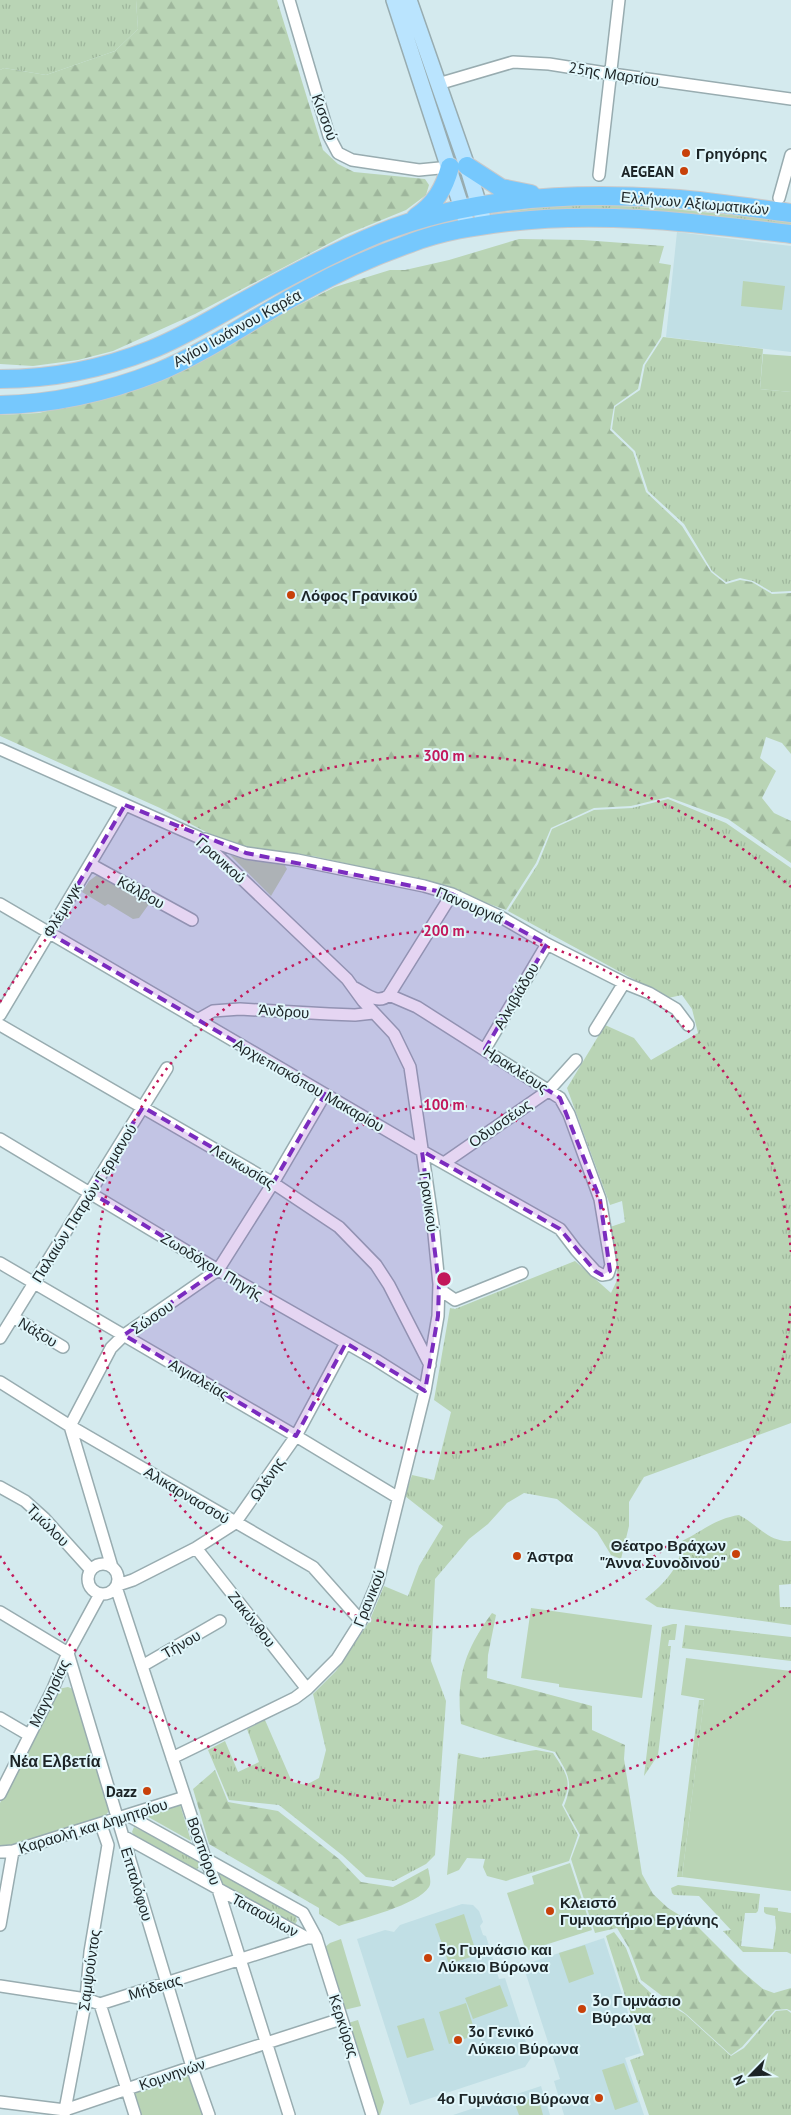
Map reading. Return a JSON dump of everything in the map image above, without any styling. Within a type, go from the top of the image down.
[{"type":"main road","points":[[406,224],[430,207],[459,167],[508,190],[554,198]]},
{"type":"main road","name":"Ελλήνων Αξιωματικών","points":[[472,208],[554,198],[615,196],[665,198],[791,213]]},
{"type":"main road","name":"Αγίου Ιωάννου Καρέα","points":[[0,379],[22,379],[89,370],[151,350],[189,332],[296,272],[348,247],[406,224],[472,208]]},
{"type":"main road","name":"Ελλήνων Αξιωματικών","points":[[477,226],[547,218],[613,217],[682,221],[791,234]]},
{"type":"main road","name":"Αγίου Ιωάννου Καρέα","points":[[0,405],[62,400],[96,393],[160,371],[304,290],[346,270],[412,243],[477,226]]},
{"type":"street","name":"Κισσού","points":[[289,0],[328,136],[338,152],[352,160],[414,170],[459,167]]},
{"type":"street","points":[[394,0],[459,167]]},
{"type":"street","points":[[409,0],[438,84],[459,167],[477,226]]},
{"type":"street","points":[[600,175],[619,0]]},
{"type":"street","name":"25ης Μαρτίου","points":[[438,84],[513,62],[549,64],[791,99]]},
{"type":"street","points":[[779,198],[791,155]]},
{"type":"street","name":"Γρανικού","points":[[0,748],[198,837],[354,987],[373,1013],[394,1034],[410,1067],[433,1224],[439,1289],[438,1316],[425,1391],[378,1581],[361,1621],[337,1659],[307,1690],[295,1698],[172,1758]]},
{"type":"street","name":"Φλέμινγκ","points":[[0,1015],[124,805]]},
{"type":"street","name":"Πανουργιά","points":[[198,837],[246,853],[297,860],[424,886],[452,894],[499,916],[547,944],[624,983],[650,993],[676,1009],[688,1025]]},
{"type":"street","name":"Κάλβου","points":[[90,864],[192,920]]},
{"type":"street","points":[[354,987],[374,999],[380,1000],[389,995],[452,894]]},
{"type":"street","name":"Αρχιεπισκόπου Μακαρίου","points":[[0,904],[422,1151],[560,1229],[595,1271],[602,1275],[608,1274]]},
{"type":"street","name":"Αλκιβιάδου","points":[[485,1049],[547,944]]},
{"type":"street","points":[[595,1030],[624,983]]},
{"type":"street","name":"Ηρακλέους","points":[[389,995],[417,1007],[560,1098],[568,1114],[600,1199],[611,1265],[608,1274]]},
{"type":"street","name":"Άνδρου","points":[[197,1020],[212,1011],[240,1009],[338,1015],[373,1013]]},
{"type":"street","name":"Λευκωσίας","points":[[0,1025],[273,1183],[339,1227],[376,1265],[389,1285],[430,1365]]},
{"type":"street","name":"Οδυσσέως","points":[[444,1163],[548,1090],[576,1060]]},
{"type":"street","name":"Παλαιών Πατρών Γερμανού","points":[[0,1338],[167,1068]]},
{"type":"street","name":"Σώσου","points":[[70,1426],[111,1348],[124,1336],[218,1270],[273,1183],[325,1094]]},
{"type":"street","name":"Ζωοδόχου Πηγής","points":[[0,1139],[218,1270],[376,1360],[425,1391]]},
{"type":"street","name":"Αιγιαλείας","points":[[0,1263],[296,1436],[397,1498]]},
{"type":"street","points":[[439,1289],[454,1300],[522,1273]]},
{"type":"street","name":"Νάξου","points":[[13,1317],[63,1347]]},
{"type":"street","name":"Ωλένης","points":[[117,1586],[133,1580],[196,1548],[235,1523],[296,1436],[346,1343]]},
{"type":"street","name":"Αλικαρνασσού","points":[[0,1382],[70,1426],[313,1567],[361,1621]]},
{"type":"street","points":[[70,1426],[112,1567],[118,1575],[117,1586],[109,1594],[100,1594],[93,1591],[88,1585],[88,1577],[91,1570],[97,1565],[105,1564],[112,1567]]},
{"type":"street","name":"Τμώλου","points":[[0,1487],[25,1502],[44,1518],[91,1570]]},
{"type":"street","name":"Ζακύνθου","points":[[196,1548],[307,1690]]},
{"type":"street","name":"Βοσπόρου","points":[[117,1586],[205,1858],[218,1889],[288,2115]]},
{"type":"street","name":"Μαγνησίας","points":[[0,1794],[28,1735],[52,1691],[68,1653],[100,1594]]},
{"type":"street","points":[[0,1612],[68,1653]]},
{"type":"street","name":"Τήνου","points":[[142,1666],[220,1621]]},
{"type":"street","name":"Επταλόφου","points":[[68,1653],[192,2066],[209,2115]]},
{"type":"street","points":[[0,1718],[28,1735]]},
{"type":"street","name":"Καραολή και Δημητρίου","points":[[0,1852],[13,1851],[118,1820],[185,1797]]},
{"type":"street","name":"Ταταούλων","points":[[129,1816],[303,1913],[311,1938]]},
{"type":"street","name":"Σαμψούντος","points":[[65,2113],[86,1998],[90,1952],[108,1844],[101,1825]]},
{"type":"street","name":"Ταταούλων","points":[[123,1836],[311,1938]]},
{"type":"street","points":[[0,1925],[3,1889],[13,1851]]},
{"type":"street","name":"Μήδειας","points":[[100,2004],[311,1938]]},
{"type":"street","name":"Κερκύρας","points":[[311,1938],[341,2020],[372,2115]]},
{"type":"street","points":[[0,1986],[86,1998],[100,2004],[135,2115]]},
{"type":"street","name":"Κομνηνών","points":[[0,2102],[65,2113],[192,2066],[341,2020]]},
{"type":"highlighted area","points":[[125,805],[246,853],[452,894],[547,944],[485,1049],[560,1098],[600,1199],[610,1271],[602,1275],[595,1271],[560,1229],[422,1151],[439,1284],[438,1316],[425,1391],[346,1343],[296,1436],[124,1335],[218,1270],[90,1192],[143,1107],[273,1183],[325,1094],[49,933]]},
{"type":"shaded area","points":[[677,232],[791,246],[791,352],[666,337]]},
{"type":"shaded area","points":[[462,1904],[473,1905],[479,1911],[483,1922],[480,1926],[483,1935],[486,1936],[499,1979],[505,1978],[531,2058],[525,2067],[410,2105],[357,1939],[385,1930],[394,1932],[400,1925]]},
{"type":"shaded area","name":"3ο Γυμνάσιο Βύρωνα","points":[[604,1938],[641,2053],[625,2058],[644,2115],[564,2115],[554,2081],[560,2079],[523,1965]]},
{"type":"shaded area","points":[[541,2086],[550,2115],[453,2115]]},
{"type":"green space","points":[[0,0],[136,0],[138,29],[115,51],[46,75],[4,68],[0,70]]},
{"type":"green space","points":[[136,0],[277,0],[323,150],[338,164],[354,172],[425,179],[429,185],[426,195],[406,210],[345,235],[195,314],[113,351],[78,360],[33,366],[0,364],[0,70],[4,68],[46,75],[115,51],[138,29]]},
{"type":"green space","points":[[583,204],[673,209],[791,221],[791,227],[498,216],[492,214],[551,206]]},
{"type":"green space","points":[[519,239],[583,240],[664,246],[659,263],[671,265],[661,337],[643,365],[638,389],[614,406],[610,430],[633,452],[646,492],[682,526],[711,572],[726,584],[740,580],[752,582],[772,594],[791,593],[791,754],[782,743],[766,737],[760,758],[776,771],[762,798],[774,813],[791,821],[791,863],[728,819],[668,797],[631,806],[594,808],[551,828],[536,863],[506,910],[453,891],[400,876],[313,856],[254,851],[208,833],[160,808],[0,736],[0,415],[39,413],[94,399],[269,320],[335,287],[390,270],[405,270],[449,260]]},
{"type":"green space","points":[[743,281],[785,286],[782,310],[741,306]]},
{"type":"green space","points":[[663,337],[763,349],[760,389],[791,392],[791,591],[772,592],[753,581],[740,578],[726,582],[712,571],[684,524],[648,491],[635,451],[612,429],[615,407],[640,390],[645,365]]},
{"type":"green space","points":[[763,354],[791,356],[791,392],[760,389]]},
{"type":"green space","points":[[668,799],[726,823],[791,868],[791,1423],[644,1477],[629,1502],[629,1526],[621,1559],[611,1555],[597,1532],[557,1499],[524,1493],[507,1503],[488,1524],[469,1539],[435,1579],[431,1661],[446,1701],[435,1855],[426,1864],[394,1881],[366,1877],[342,1855],[279,1805],[229,1800],[208,1750],[225,1741],[238,1772],[259,1762],[247,1729],[265,1720],[292,1782],[306,1785],[319,1778],[326,1750],[313,1694],[336,1671],[369,1622],[384,1586],[408,1596],[419,1566],[443,1526],[405,1496],[412,1475],[434,1480],[451,1412],[434,1400],[450,1308],[455,1309],[575,1261],[611,1293],[618,1278],[610,1227],[625,1222],[622,1201],[610,1205],[567,1088],[605,1025],[634,1038],[651,1060],[698,1033],[692,1009],[682,995],[668,998],[508,911],[538,864],[552,829],[594,810],[632,808]]},
{"type":"green space","points":[[230,855],[248,860],[284,864],[287,869],[271,896]]},
{"type":"green space","points":[[97,875],[149,904],[139,918],[133,919],[108,904],[105,906],[82,892],[89,881]]},
{"type":"green space","points":[[739,1515],[776,1539],[791,1541],[791,1584],[779,1585],[780,1607],[791,1607],[791,1625],[657,1607],[645,1599],[671,1574],[679,1558],[682,1541],[716,1522]]},
{"type":"green space","points":[[531,1608],[652,1625],[642,1698],[559,1687],[559,1684],[521,1678]]},
{"type":"green space","points":[[492,1613],[496,1615],[488,1655],[487,1678],[592,1706],[592,1730],[625,1745],[624,1759],[642,1874],[653,1894],[668,1908],[697,1926],[744,1973],[763,1989],[774,1993],[791,1988],[791,2011],[787,2009],[775,2010],[742,2047],[731,2055],[686,2014],[641,1980],[629,1948],[617,1928],[595,1933],[571,1859],[580,1835],[564,1806],[569,1790],[568,1778],[555,1752],[506,1739],[461,1724],[460,1693],[464,1665],[482,1627]]},
{"type":"green space","points":[[677,1624],[675,1640],[669,1640],[668,1646],[671,1646],[658,1755],[644,1776],[662,1627]]},
{"type":"green space","points":[[685,1625],[791,1637],[791,1661],[682,1648]]},
{"type":"green space","points":[[686,1658],[791,1671],[791,1891],[682,1877],[704,1699],[681,1695]]},
{"type":"green space","points":[[68,1687],[75,1690],[110,1810],[103,1818],[21,1844],[0,1847],[0,1803],[54,1694],[58,1689]]},
{"type":"green space","points":[[699,1700],[704,1700],[682,1877],[677,1877]]},
{"type":"green space","points":[[536,1750],[553,1753],[567,1778],[567,1790],[562,1805],[578,1835],[569,1861],[506,1881],[487,1876],[483,1867],[485,1859],[467,1858],[459,1870],[447,1875],[458,1753],[481,1758]]},
{"type":"green space","points":[[215,1770],[228,1802],[278,1811],[339,1859],[361,1882],[393,1887],[428,1868],[429,1887],[423,1894],[413,1900],[339,1926],[319,1914],[319,1908],[209,1844],[193,1789]]},
{"type":"green space","points":[[179,1801],[191,1841],[143,1814]]},
{"type":"green space","points":[[134,1827],[196,1857],[200,1866],[197,1869],[192,1869],[137,1840],[132,1832]]},
{"type":"green space","name":"Κλειστό Γυμναστήριο Εργάνης","points":[[570,1863],[592,1930],[526,1951],[507,1893],[534,1884],[532,1876]]},
{"type":"green space","points":[[216,1869],[295,1913],[297,1921],[294,1926],[223,1887]]},
{"type":"green space","points":[[678,1885],[760,1894],[758,1911],[756,1913],[745,1913],[741,1946],[773,1949],[776,1928],[775,1916],[766,1914],[764,1907],[778,1908],[778,1911],[791,1913],[791,1954],[787,1952],[743,1952],[723,1931],[731,1930],[699,1896],[674,1895],[672,1893],[671,1888]]},
{"type":"green space","points":[[464,1914],[477,1955],[449,1964],[435,1924]]},
{"type":"green space","points":[[614,1932],[626,1948],[639,1982],[653,1995],[685,2014],[731,2056],[744,2048],[776,2011],[787,2010],[791,2013],[791,2115],[649,2115],[630,2060],[644,2055],[606,1936]]},
{"type":"green space","points":[[341,1939],[361,2006],[344,2010],[325,1947]]},
{"type":"green space","points":[[585,1945],[594,1974],[569,1983],[559,1953]]},
{"type":"green space","points":[[500,1985],[508,2006],[473,2019],[465,1998]]},
{"type":"green space","points":[[466,2003],[476,2035],[449,2044],[439,2012]]},
{"type":"green space","points":[[424,2018],[434,2050],[407,2058],[397,2026]]},
{"type":"green space","points":[[358,2020],[384,2102],[380,2115],[377,2115],[348,2023]]},
{"type":"green space","points":[[624,2063],[638,2102],[615,2110],[602,2070]]},
{"type":"green space","points":[[192,2067],[209,2115],[135,2115],[126,2090]]},
{"type":"green space","points":[[538,2096],[543,2115],[519,2115],[515,2104]]},
{"type":"place","name":"Γρηγόρης","points":[[686,153]]},
{"type":"place","name":"AEGEAN","points":[[684,171]]},
{"type":"place","name":"Λόφος Γρανικού","points":[[291,595]]},
{"type":"place","name":"Θέατρο Βράχων \"Άννα Συνοδινού\"","points":[[736,1554]]},
{"type":"place","name":"Άστρα","points":[[517,1556]]},
{"type":"place","name":"Dazz","points":[[147,1791]]},
{"type":"place","name":"Κλειστό Γυμναστήριο Εργάνης","points":[[550,1911]]},
{"type":"place","name":"5ο Γυμνάσιο και Λύκειο Βύρωνα","points":[[428,1958]]},
{"type":"place","name":"3ο Γυμνάσιο Βύρωνα","points":[[582,2009]]},
{"type":"place","name":"3o Γενικό Λύκειο Βύρωνα","points":[[458,2040]]},
{"type":"place","name":"4ο Γυμνάσιο Βύρωνα","points":[[599,2098]]},
{"type":"district","name":"Νέα Ελβετία","points":[[55,1761]]}]
